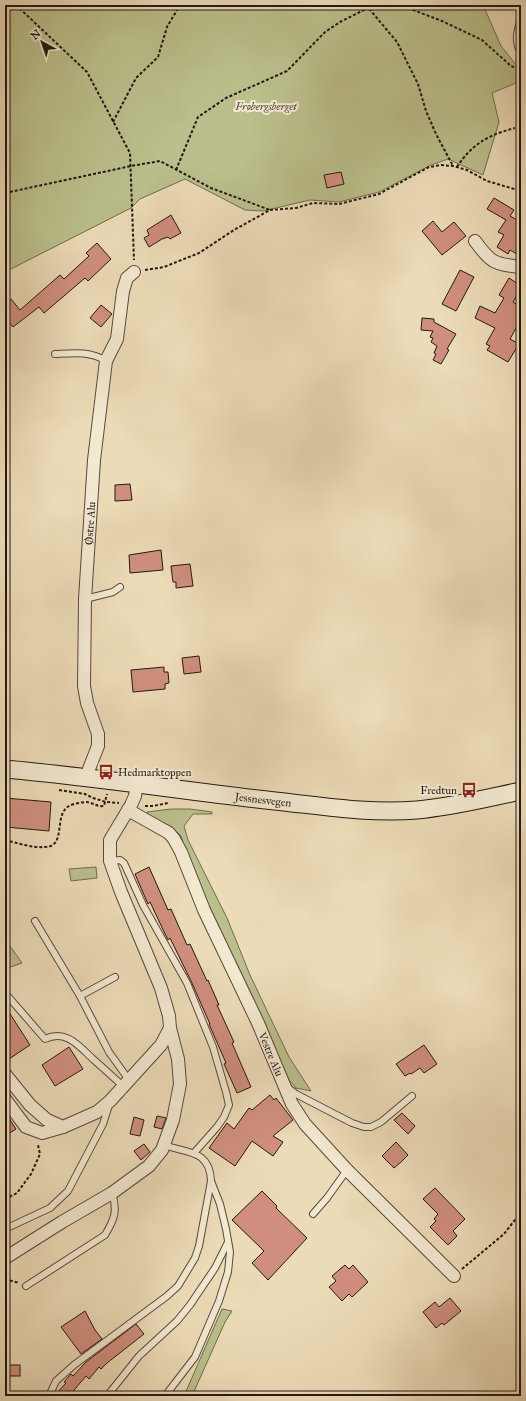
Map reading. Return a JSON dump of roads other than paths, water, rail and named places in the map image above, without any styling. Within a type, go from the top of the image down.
[{"type":"main road","name":"Jessnesvegen","points":[[5,769],[303,804],[386,810],[417,810],[466,803],[521,791]]},
{"type":"street","points":[[475,241],[485,255],[494,262],[521,267]]},
{"type":"street","name":"Østre Alu","points":[[87,778],[98,746],[98,734],[87,703],[84,686],[85,599],[94,460],[106,361],[117,339],[123,291],[127,278],[134,272]]},
{"type":"street","points":[[5,1258],[112,1193],[149,1166],[162,1150],[173,1120],[180,1084],[178,1059],[170,1028],[169,1016],[160,988],[110,861],[110,840],[126,807],[136,796],[137,785]]},
{"type":"street","name":"Vestre Alu","points":[[126,807],[169,834],[174,839],[181,852],[204,910],[258,1023],[292,1104],[305,1124],[346,1170],[454,1276]]},
{"type":"street","points":[[5,1099],[26,1127],[42,1133],[63,1127],[97,1112],[110,1101],[161,1045],[170,1028]]},
{"type":"street","points":[[5,1074],[30,1105],[47,1120],[63,1127]]},
{"type":"lane","points":[[521,19],[516,38],[521,52]]},
{"type":"lane","points":[[55,354],[81,353],[96,355],[106,361]]},
{"type":"lane","points":[[85,599],[114,592],[120,587]]},
{"type":"lane","points":[[110,861],[120,860],[124,863],[143,905],[187,983],[214,1047],[229,1105],[224,1117],[217,1127],[194,1153]]},
{"type":"lane","points":[[35,921],[80,996],[126,1083]]},
{"type":"lane","points":[[80,996],[115,977]]},
{"type":"lane","points":[[5,993],[45,1039],[53,1036],[74,1041],[126,1083]]},
{"type":"lane","points":[[284,1085],[296,1094],[352,1123],[364,1127],[376,1125],[381,1122],[412,1096]]},
{"type":"lane","points":[[5,1229],[50,1208],[68,1191],[103,1124],[110,1101]]},
{"type":"lane","points":[[164,1144],[194,1153],[206,1164],[220,1204],[230,1252],[228,1272],[219,1301],[195,1357],[165,1396]]},
{"type":"lane","points":[[313,1214],[327,1198],[346,1170]]},
{"type":"lane","points":[[49,1396],[56,1381],[74,1365],[153,1308],[178,1286],[195,1258],[199,1246],[211,1181]]},
{"type":"lane","points":[[26,1286],[105,1235],[113,1222],[116,1205],[112,1193]]},
{"type":"lane","points":[[107,1396],[139,1356],[177,1321],[190,1305],[215,1268],[228,1240]]},
{"type":"place","name":"Hedmarktoppen","points":[[106,772]]},
{"type":"place","name":"Fredtun","points":[[469,790]]},
{"type":"park label","name":"Frøbergsberget","points":[[266,106]]}]
